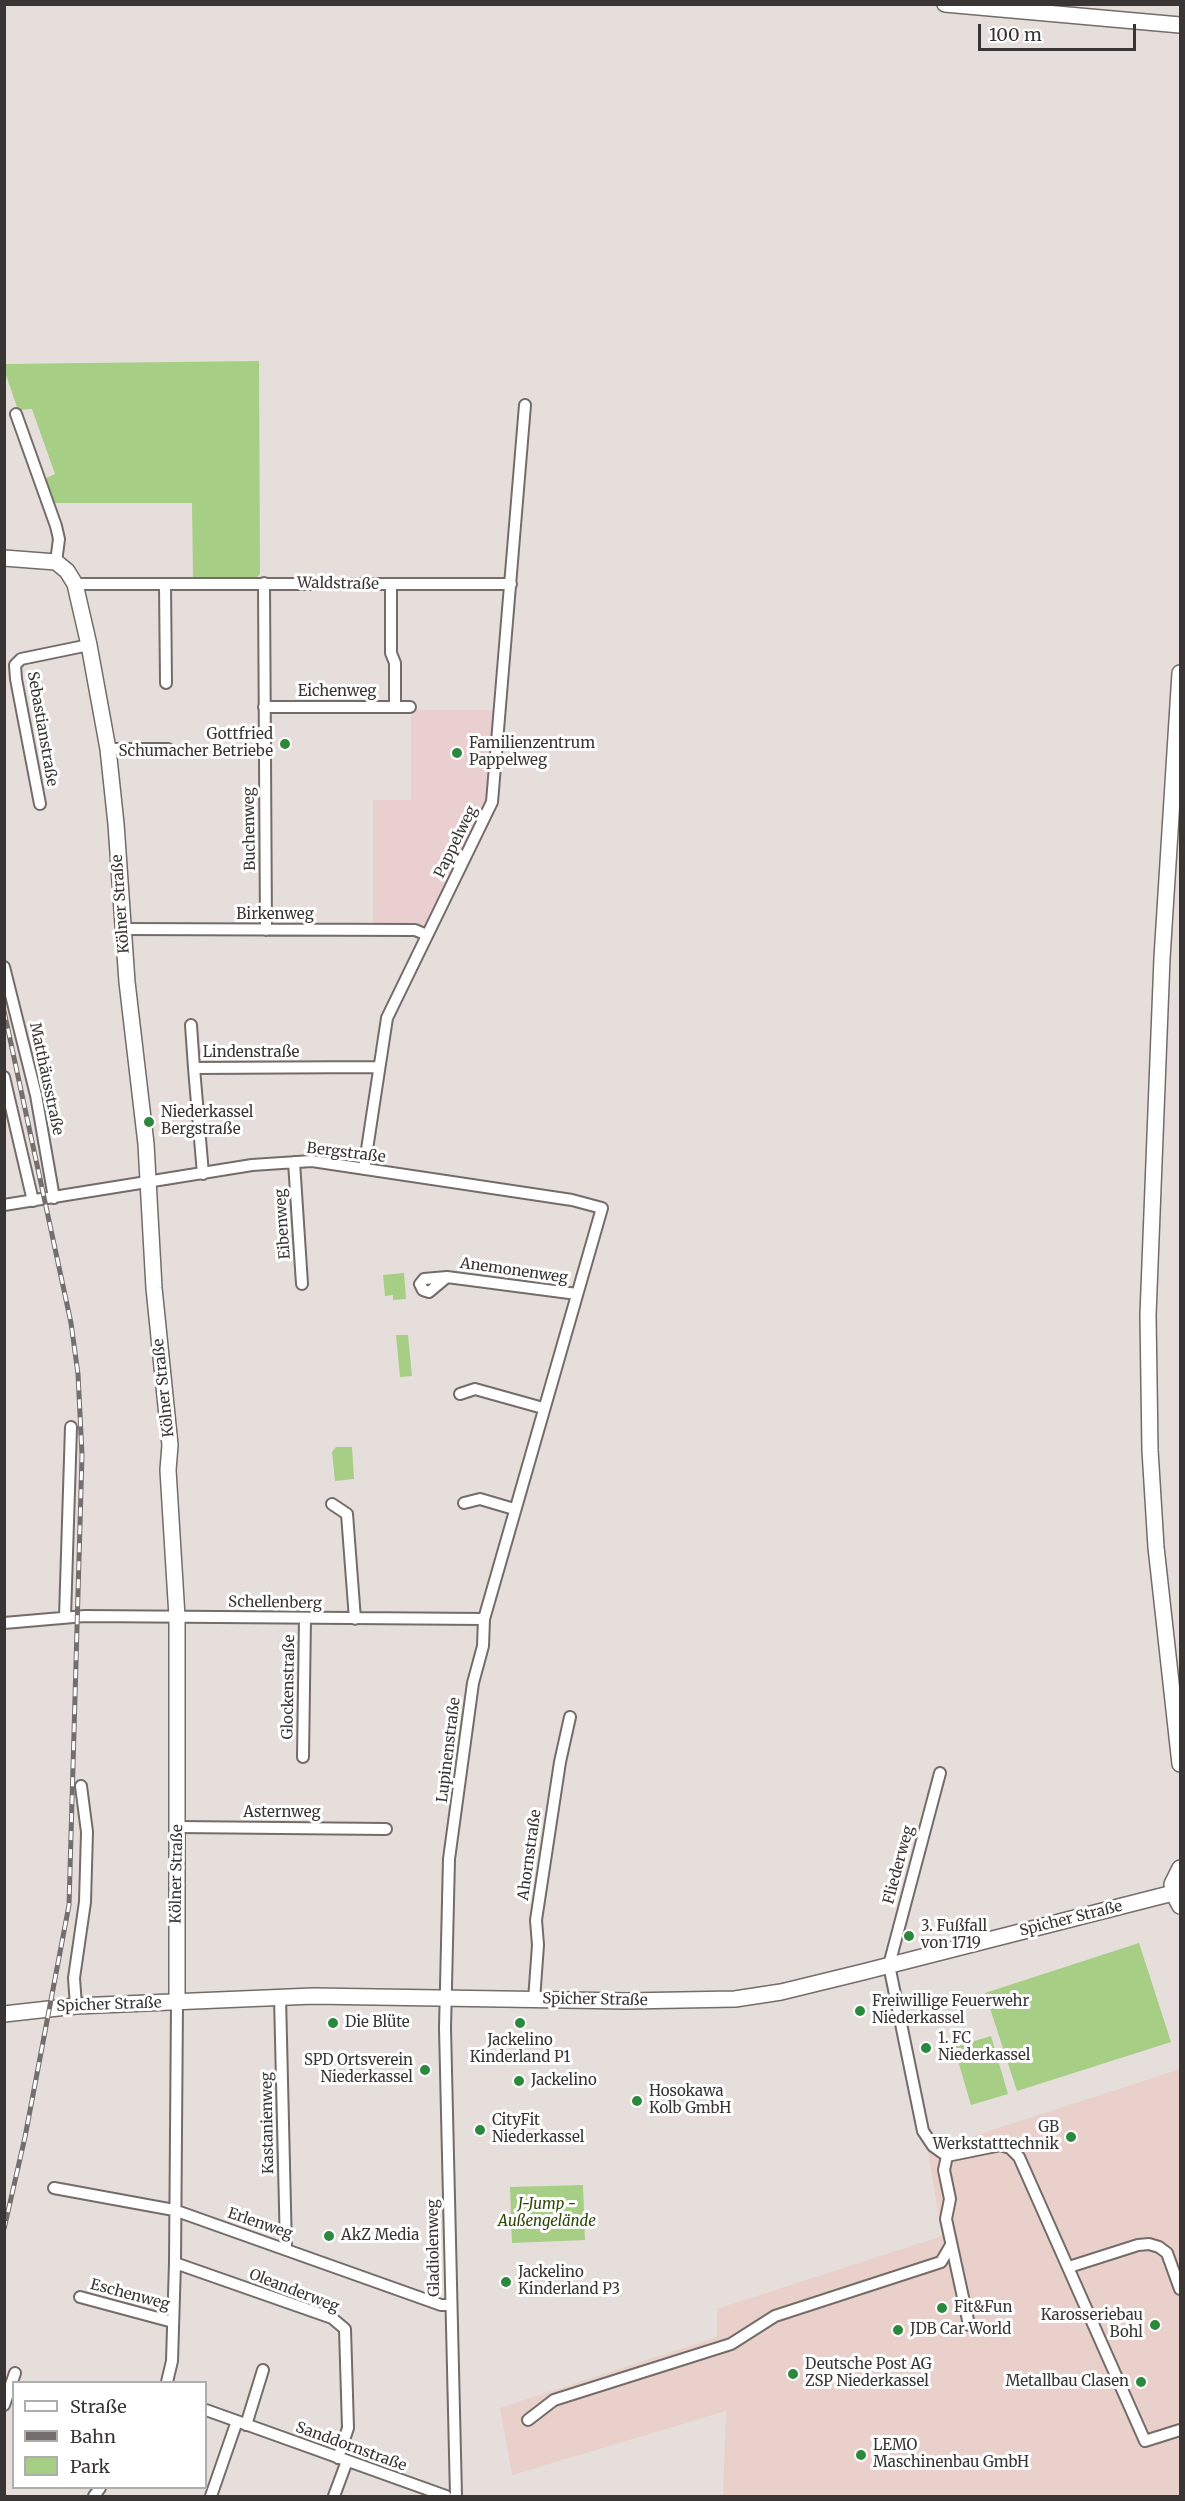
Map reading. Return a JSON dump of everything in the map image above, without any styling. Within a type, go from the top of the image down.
[{"type":"street","points":[[945,4],[1180,25]]},
{"type":"street","name":"Pappelweg","points":[[364,1169],[387,1018],[492,802],[525,405]]},
{"type":"street","points":[[4,558],[56,562],[59,539],[16,414]]},
{"type":"street","name":"Kölner Straße","points":[[56,562],[67,571],[75,584],[108,749],[116,824],[122,929],[146,1144],[154,1288],[170,1445],[168,1470],[177,1617],[177,2003],[175,2263],[172,2361],[167,2381]]},
{"type":"street","name":"Buchenweg","points":[[264,583],[266,930]]},
{"type":"street","name":"Waldstraße","points":[[75,584],[511,584]]},
{"type":"street","points":[[165,584],[166,683]]},
{"type":"street","points":[[391,585],[391,653],[395,663],[395,706]]},
{"type":"street","name":"Sebastianstraße","points":[[40,804],[15,665],[21,659],[89,645]]},
{"type":"street","points":[[1180,673],[1160,1002],[1148,1315],[1150,1450],[1155,1525],[1170,1690],[1180,1764]]},
{"type":"street","name":"Eichenweg","points":[[264,707],[410,707]]},
{"type":"street","points":[[108,749],[168,749]]},
{"type":"street","name":"Birkenweg","points":[[122,929],[415,930],[427,935]]},
{"type":"street","name":"Matthäusstraße","points":[[4,967],[36,1095],[54,1198]]},
{"type":"street","points":[[191,1025],[194,1068]]},
{"type":"street","name":"Lindenstraße","points":[[203,1174],[194,1068],[379,1067]]},
{"type":"street","points":[[4,1077],[7,1098],[33,1201]]},
{"type":"street","name":"Bergstraße","points":[[4,1205],[252,1166],[312,1161],[572,1200],[602,1208],[588,1252]]},
{"type":"street","name":"Eibenweg","points":[[294,1162],[302,1284]]},
{"type":"street","name":"Lupinenstraße","points":[[445,1999],[449,1859],[473,1683],[483,1646],[484,1619],[588,1252]]},
{"type":"street","name":"Anemonenweg","points":[[447,1277],[577,1294]]},
{"type":"street","points":[[460,1394],[475,1389],[543,1408]]},
{"type":"street","points":[[65,1617],[71,1427]]},
{"type":"street","points":[[464,1503],[480,1499],[514,1509]]},
{"type":"street","points":[[332,1504],[347,1514],[355,1619]]},
{"type":"street","name":"Schellenberg","points":[[4,1623],[65,1617],[484,1619]]},
{"type":"street","name":"Glockenstraße","points":[[303,1757],[305,1618]]},
{"type":"street","name":"Ahornstraße","points":[[534,2000],[538,1946],[536,1920],[560,1762],[570,1717]]},
{"type":"street","name":"Fliederweg","points":[[889,1965],[940,1773]]},
{"type":"street","points":[[76,2006],[74,1978],[85,1902],[87,1832],[81,1786]]},
{"type":"street","name":"Asternweg","points":[[177,1827],[386,1829]]},
{"type":"street","points":[[1177,1900],[1175,1876],[1180,1868]]},
{"type":"street","name":"Spicher Straße","points":[[4,2014],[76,2006],[280,1998],[627,2001],[735,1999],[781,1992],[889,1965],[1177,1900]]},
{"type":"street","points":[[889,1965],[923,2130],[933,2146],[947,2156],[1001,2145],[1010,2148],[1019,2157],[1144,2441],[1180,2430]]},
{"type":"street","name":"Kastanienweg","points":[[280,1998],[286,2248]]},
{"type":"street","name":"Gladiolenweg","points":[[445,1999],[456,2496]]},
{"type":"street","points":[[947,2156],[945,2170],[950,2199],[946,2219],[969,2325]]},
{"type":"street","name":"Erlenweg","points":[[54,2188],[174,2210],[430,2301],[450,2306]]},
{"type":"street","points":[[1069,2267],[1138,2245],[1149,2244],[1167,2253],[1180,2289]]},
{"type":"street","points":[[528,2420],[554,2400],[731,2344],[775,2316],[941,2262],[951,2246]]},
{"type":"street","name":"Oleanderweg","points":[[175,2263],[332,2318],[345,2329],[348,2428],[334,2496]]},
{"type":"street","name":"Eschenweg","points":[[80,2297],[173,2322]]},
{"type":"street","points":[[211,2496],[263,2370]]},
{"type":"street","points":[[12,2381],[15,2373]]},
{"type":"street","points":[[4,2405],[12,2382]]},
{"type":"street","name":"Sanddornstraße","points":[[207,2410],[446,2496]]},
{"type":"shaded area","points":[[411,710],[496,710],[489,801],[429,925],[373,926],[373,800],[411,800]]},
{"type":"shaded area","points":[[1180,2069],[1180,2496],[723,2496],[726,2411],[512,2475],[500,2408],[717,2337],[717,2309],[942,2236],[928,2151]]},
{"type":"green space","points":[[259,361],[260,574],[257,577],[193,577],[192,503],[54,503],[44,479],[55,474],[32,409],[18,410],[5,372],[5,364]]},
{"type":"green space","points":[[404,1273],[406,1299],[393,1300],[393,1295],[385,1296],[383,1275]]},
{"type":"green space","points":[[396,1335],[408,1335],[412,1376],[400,1377]]},
{"type":"green space","points":[[336,1447],[352,1447],[354,1479],[335,1481],[332,1452]]},
{"type":"green space","points":[[1139,1943],[1171,2042],[1017,2091],[985,1993]]},
{"type":"green space","points":[[991,2036],[1008,2094],[971,2105],[954,2047]]},
{"type":"green space","name":"J-Jump - Außengelände","points":[[583,2185],[585,2240],[512,2243],[510,2187]]},
{"type":"railway","points":[[4,1011],[71,1323],[78,1374],[82,1455],[69,1905],[25,2137],[4,2229]]},
{"type":"place","name":"Gottfried Schumacher Betriebe","points":[[285,744]]},
{"type":"place","name":"Familienzentrum Pappelweg","points":[[457,753]]},
{"type":"place","name":"Niederkassel Bergstraße","points":[[149,1122]]},
{"type":"place","name":"3. Fußfall von 1719","points":[[909,1936]]},
{"type":"place","name":"Freiwillige Feuerwehr Niederkassel","points":[[860,2011]]},
{"type":"place","name":"Die Blüte","points":[[333,2023]]},
{"type":"place","name":"Jackelino Kinderland P1","points":[[520,2023]]},
{"type":"place","name":"1. FC Niederkassel","points":[[926,2048]]},
{"type":"place","name":"SPD Ortsverein Niederkassel","points":[[425,2070]]},
{"type":"place","name":"Jackelino","points":[[519,2081]]},
{"type":"place","name":"Hosokawa Kolb GmbH","points":[[637,2101]]},
{"type":"place","name":"CityFit Niederkassel","points":[[480,2130]]},
{"type":"place","name":"GB Werkstatttechnik","points":[[1071,2137]]},
{"type":"place","name":"AkZ Media","points":[[329,2236]]},
{"type":"place","name":"Jackelino Kinderland P3","points":[[506,2282]]},
{"type":"place","name":"Fit&Fun","points":[[942,2308]]},
{"type":"place","name":"Karosseriebau Bohl","points":[[1155,2325]]},
{"type":"place","name":"JDB Car World","points":[[898,2330]]},
{"type":"place","name":"Deutsche Post AG ZSP Niederkassel","points":[[793,2374]]},
{"type":"place","name":"Metallbau Clasen","points":[[1141,2382]]},
{"type":"place","name":"LEMO Maschinenbau GmbH","points":[[861,2455]]}]
